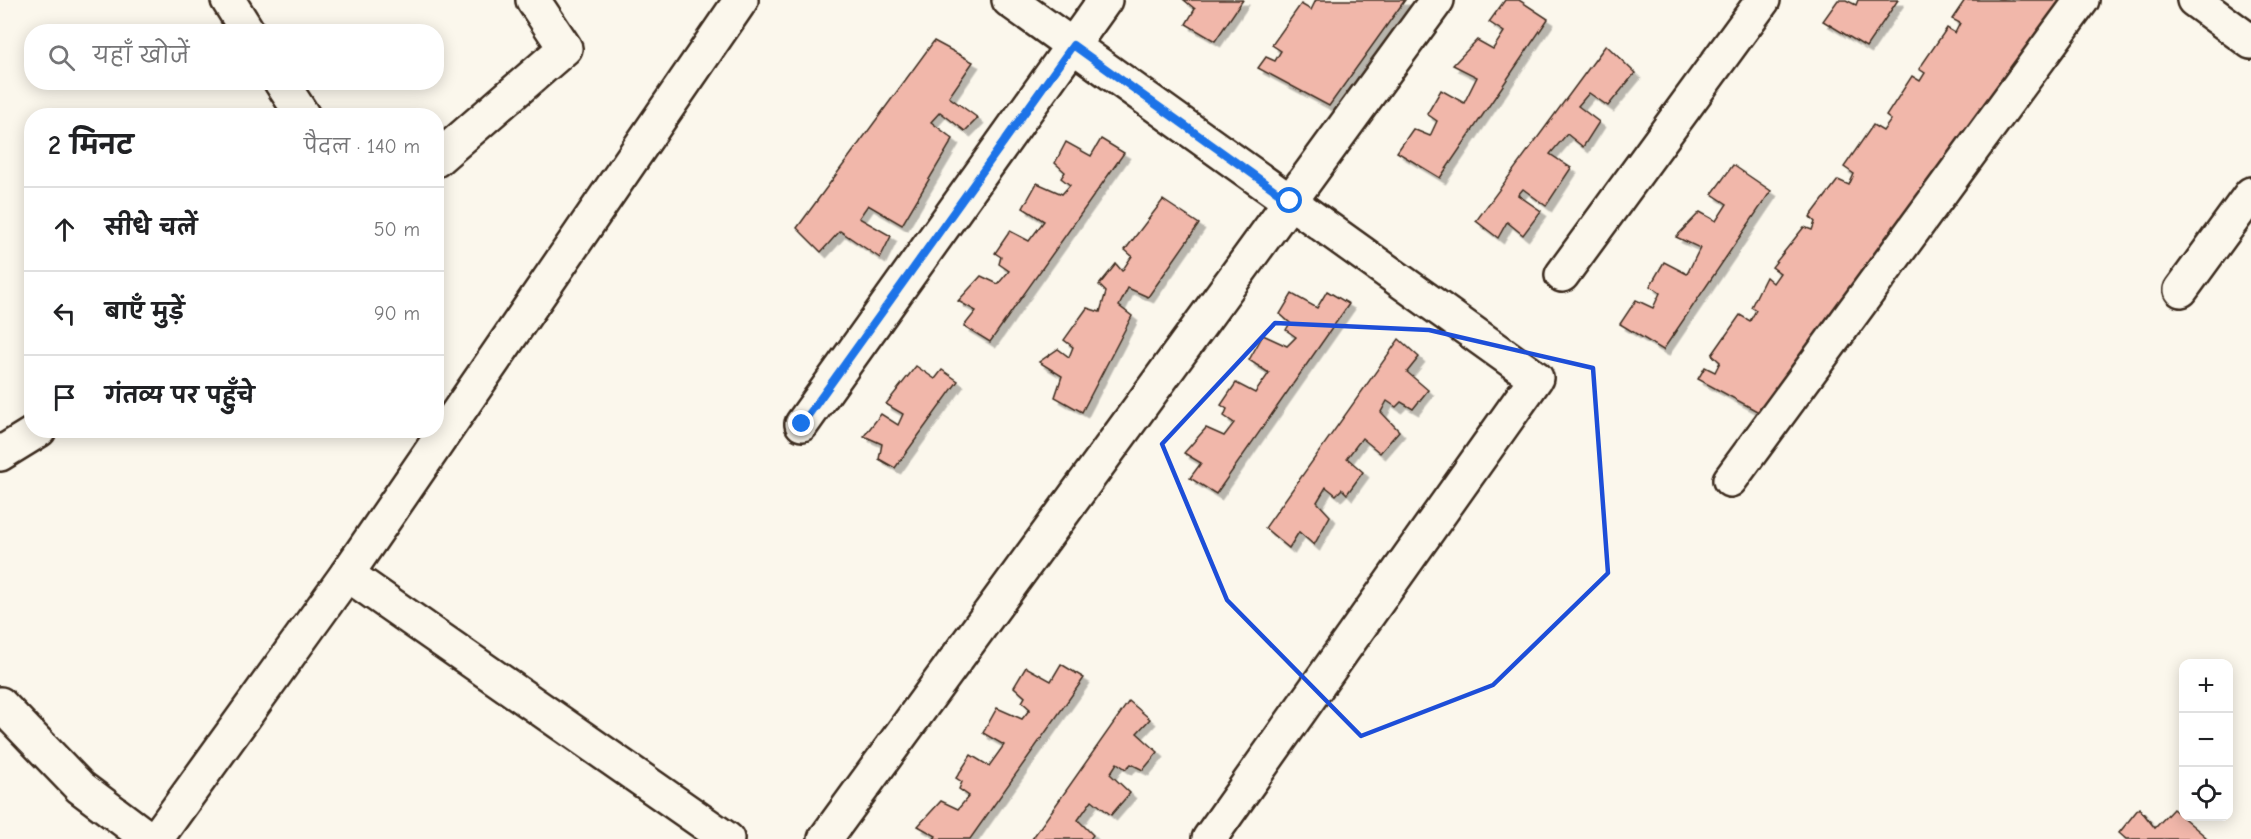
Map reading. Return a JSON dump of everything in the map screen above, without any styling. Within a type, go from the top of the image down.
[{"type":"street","points":[[228,0],[243,24]]},
{"type":"street","points":[[444,153],[565,48],[533,0]]},
{"type":"street","points":[[444,432],[741,0]]},
{"type":"street","points":[[1010,0],[1536,378],[1209,839]]},
{"type":"street","points":[[802,424],[1105,0]]},
{"type":"street","points":[[825,839],[1437,0]]},
{"type":"street","points":[[1562,275],[1762,0]]},
{"type":"street","points":[[1730,480],[2082,0]]},
{"type":"street","points":[[2194,0],[2251,42]]},
{"type":"street","points":[[286,90],[298,108]]},
{"type":"street","points":[[2181,290],[2251,194]]},
{"type":"street","points":[[0,454],[26,438]]},
{"type":"street","points":[[156,839],[347,573],[440,438]]},
{"type":"street","points":[[347,573],[727,839]]},
{"type":"street","points":[[0,704],[80,786],[148,839]]},
{"type":"highlighted area","points":[[1275,323],[1429,330],[1593,368],[1608,573],[1493,685],[1361,736],[1227,600],[1162,444]]},
{"type":"building","points":[[1184,0],[1243,0],[1215,41],[1186,24],[1195,9]]},
{"type":"building","points":[[1316,0],[1405,0],[1329,106],[1258,68],[1266,57],[1275,61],[1281,51],[1272,45],[1301,4],[1311,10]]},
{"type":"building","points":[[1505,0],[1519,0],[1548,19],[1440,178],[1397,152],[1413,129],[1430,136],[1437,121],[1427,114],[1441,90],[1464,103],[1477,77],[1453,65],[1477,40],[1493,49],[1504,32],[1489,22]]},
{"type":"building","points":[[1838,0],[1846,0],[1856,5],[1858,0],[1898,0],[1866,47],[1823,21]]},
{"type":"building","points":[[1965,0],[2067,0],[1768,417],[1698,379],[1705,367],[1715,372],[1720,362],[1712,355],[1740,315],[1750,321],[1756,310],[1751,307],[1766,277],[1773,283],[1780,273],[1772,267],[1804,227],[1812,230],[1815,222],[1810,217],[1838,180],[1849,185],[1854,174],[1844,167],[1873,125],[1883,131],[1891,120],[1886,116],[1912,76],[1920,81],[1925,73],[1919,69],[1947,28],[1955,33],[1960,23],[1952,19]]},
{"type":"building","points":[[934,41],[973,62],[949,97],[978,118],[965,131],[940,112],[931,122],[953,139],[902,225],[868,205],[859,218],[891,236],[880,258],[840,231],[821,252],[797,228]]},
{"type":"building","points":[[1606,45],[1635,73],[1608,106],[1589,93],[1578,106],[1599,122],[1583,147],[1567,134],[1550,154],[1571,168],[1546,206],[1523,189],[1518,195],[1541,211],[1523,235],[1507,222],[1498,238],[1476,221]]},
{"type":"building","points":[[1101,139],[1124,153],[990,342],[964,326],[976,311],[958,301],[981,276],[998,284],[1009,271],[999,264],[1001,257],[995,253],[1010,231],[1029,241],[1044,221],[1023,208],[1037,183],[1062,194],[1070,185],[1061,178],[1065,172],[1055,163],[1066,142],[1091,156]]},
{"type":"building","points":[[1733,165],[1771,191],[1663,350],[1620,324],[1636,300],[1653,308],[1660,293],[1650,286],[1664,262],[1687,274],[1700,248],[1676,237],[1700,212],[1716,221],[1727,204],[1712,194]]},
{"type":"building","points":[[1163,200],[1199,224],[1148,297],[1128,288],[1119,306],[1132,316],[1082,412],[1055,397],[1062,376],[1039,362],[1058,349],[1069,357],[1073,347],[1064,340],[1087,308],[1100,312],[1106,292],[1099,285],[1116,264],[1122,271],[1132,256],[1125,250]]},
{"type":"building","points":[[1327,291],[1349,304],[1216,494],[1190,478],[1201,463],[1184,453],[1206,428],[1224,436],[1234,423],[1224,416],[1227,409],[1221,405],[1236,383],[1255,393],[1269,373],[1249,360],[1263,335],[1287,346],[1296,337],[1286,330],[1290,323],[1280,314],[1292,294],[1317,308]]},
{"type":"building","points":[[1399,339],[1419,357],[1407,372],[1428,390],[1413,409],[1401,402],[1396,407],[1387,401],[1381,412],[1399,431],[1380,453],[1362,438],[1347,458],[1363,472],[1347,494],[1342,489],[1336,495],[1326,487],[1317,502],[1330,516],[1314,545],[1299,532],[1289,548],[1265,528]]},
{"type":"building","points":[[916,366],[935,379],[942,370],[958,381],[895,468],[879,459],[882,444],[864,436],[881,414],[898,425],[903,414],[886,404]]},
{"type":"building","points":[[1061,664],[1084,678],[970,839],[934,839],[936,836],[918,826],[941,801],[958,809],[969,796],[959,789],[962,782],[956,778],[971,755],[989,766],[1004,745],[983,733],[997,708],[1022,719],[1030,709],[1022,702],[1025,697],[1014,687],[1026,667],[1051,681]]},
{"type":"building","points":[[1129,701],[1150,719],[1137,733],[1158,752],[1143,770],[1131,764],[1126,769],[1117,763],[1110,774],[1130,793],[1111,815],[1092,800],[1078,820],[1093,835],[1090,839],[1032,839]]},
{"type":"building","points":[[2139,808],[2155,828],[2173,809],[2179,814],[2179,821],[2187,821],[2206,837],[2204,839],[2126,839],[2119,833]]},
{"type":"route","points":[[802,424],[1073,45],[1290,201]]}]
